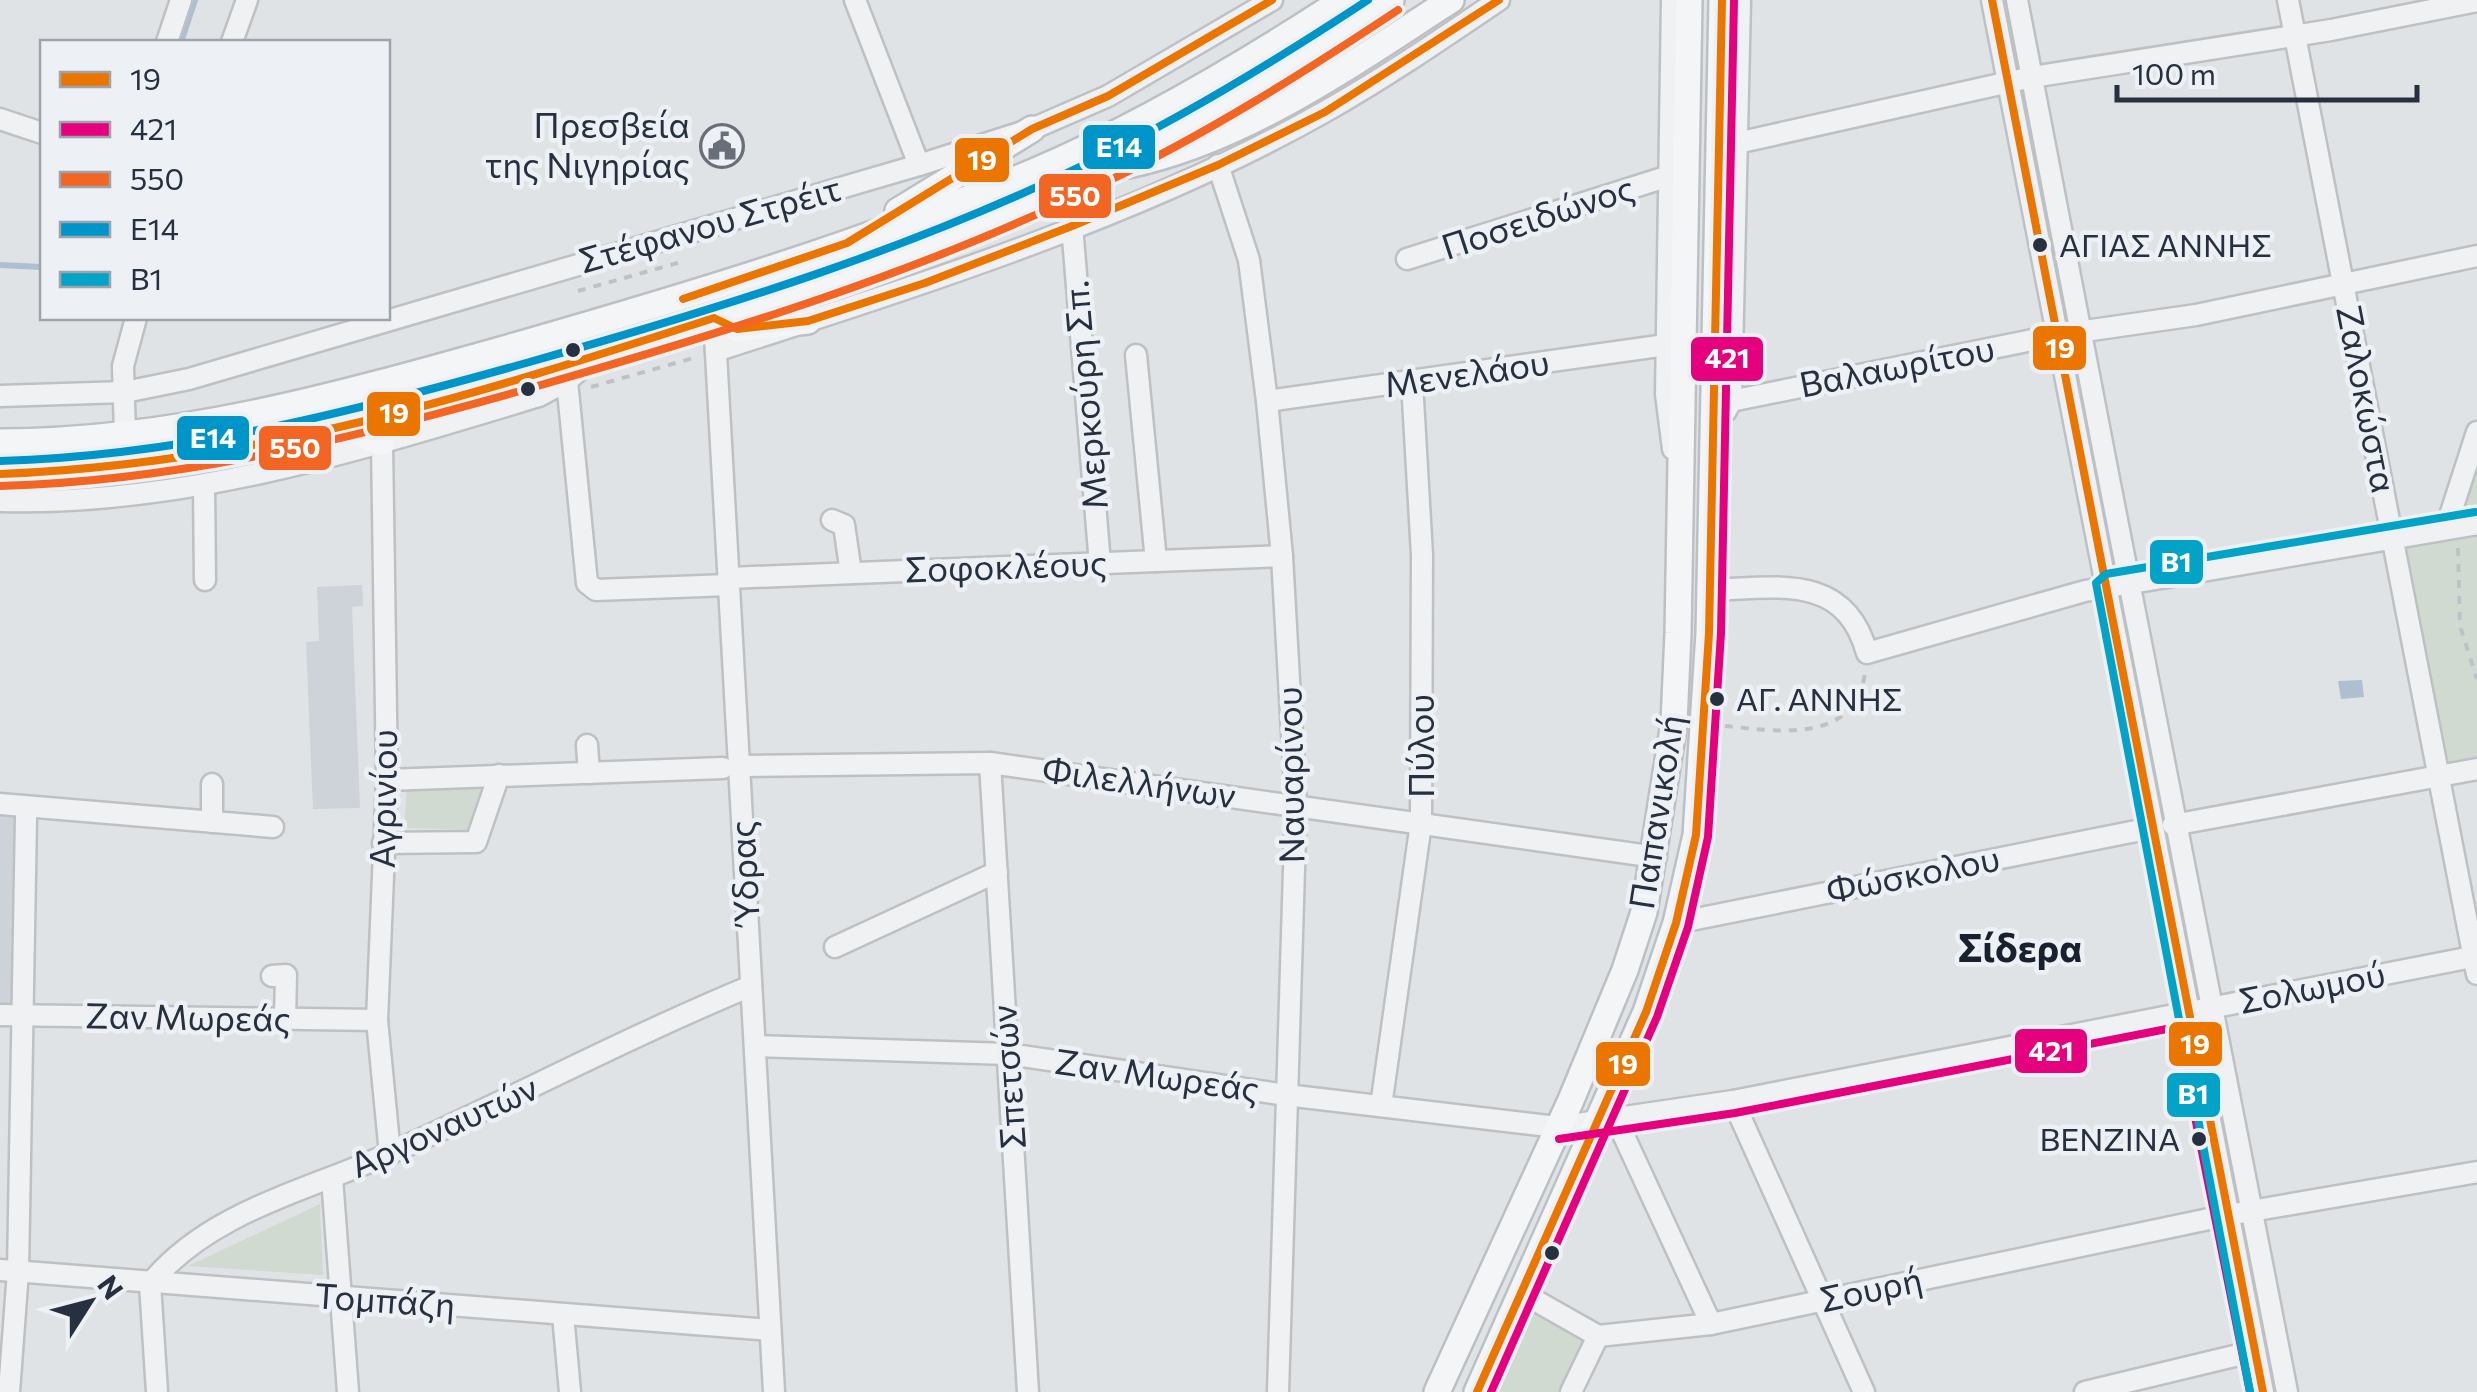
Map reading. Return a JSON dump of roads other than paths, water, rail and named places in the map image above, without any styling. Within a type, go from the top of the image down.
[{"type":"main road","points":[[0,442],[125,436],[230,421],[335,396],[691,296],[1006,183],[1101,139],[1260,53],[1343,0]]},
{"type":"main road","points":[[0,474],[180,462],[344,427],[596,356],[897,258],[1100,171],[1274,76],[1391,0]]},
{"type":"main road","points":[[1100,171],[1175,155],[1252,120],[1359,60],[1450,0]]},
{"type":"main road","name":"Παπανικολή","points":[[1438,1392],[1625,970],[1656,856],[1674,723],[1690,0]]},
{"type":"main road","points":[[1477,1392],[1608,1122],[1676,923],[1696,835],[1710,590],[1722,0]]},
{"type":"main road","points":[[846,242],[1032,129]]},
{"type":"main road","points":[[714,318],[738,329],[808,321]]},
{"type":"main road","points":[[344,427],[382,443]]},
{"type":"street","points":[[169,40],[181,0]]},
{"type":"street","points":[[233,40],[247,0]]},
{"type":"street","points":[[855,0],[920,165]]},
{"type":"street","name":"Στέφανου Στρέιτ","points":[[390,317],[920,165],[1032,129],[1108,96],[1272,0]]},
{"type":"street","points":[[716,351],[1072,226],[1218,165],[1325,112],[1500,0]]},
{"type":"street","name":"Παπανικολή","points":[[1672,0],[1666,394],[1679,490]]},
{"type":"street","points":[[1712,440],[1730,401],[1740,0]]},
{"type":"street","points":[[1992,0],[2263,1392]]},
{"type":"street","points":[[2017,0],[2131,582],[2173,825],[2287,1392]]},
{"type":"street","name":"Ζαλοκώστα","points":[[2288,0],[2476,962]]},
{"type":"street","points":[[1736,143],[2032,76],[2294,35],[2477,1]]},
{"type":"street","points":[[0,119],[40,132]]},
{"type":"street","name":"Ναυαρίνου","points":[[1218,165],[1249,260],[1267,401],[1282,556],[1296,804],[1278,1392]]},
{"type":"street","name":"Ποσειδώνος","points":[[1407,259],[1669,176]]},
{"type":"street","name":"Μερκούρη Σπ.","points":[[1072,226],[1100,564]]},
{"type":"street","name":"Βαλαωρίτου","points":[[1730,401],[2057,335],[2196,315],[2477,256]]},
{"type":"street","name":"Ύδρας","points":[[714,318],[729,581],[731,767],[752,986],[774,1392]]},
{"type":"street","points":[[125,436],[123,366],[135,320]]},
{"type":"street","name":"Στέφανου Στρέιτ","points":[[0,396],[125,392],[189,379],[381,320]]},
{"type":"street","name":"Μενελάου","points":[[1267,401],[1666,345]]},
{"type":"street","points":[[1136,355],[1156,561]]},
{"type":"street","points":[[0,500],[107,496],[204,486],[263,475],[539,396],[567,381],[596,356]]},
{"type":"street","name":"Σοφοκλέους","points":[[567,381],[587,583],[596,590],[851,573],[1282,556]]},
{"type":"street","name":"Πύλου","points":[[1381,1106],[1421,824],[1422,555],[1412,382]]},
{"type":"street","points":[[2446,528],[2477,432]]},
{"type":"street","name":"Αγρινίου","points":[[382,443],[386,780],[377,1020],[390,1154]]},
{"type":"street","points":[[204,486],[205,580]]},
{"type":"street","points":[[832,520],[844,525],[851,573]]},
{"type":"street","points":[[1710,590],[1816,591],[1853,618],[1867,653],[2108,586],[2477,524]]},
{"type":"street","points":[[587,745],[589,772]]},
{"type":"street","name":"Φιλελλήνων","points":[[386,780],[731,767],[990,763],[1656,856]]},
{"type":"street","name":"Σπετσών","points":[[990,763],[1028,1392]]},
{"type":"street","points":[[2173,825],[2438,773],[2477,769]]},
{"type":"street","points":[[383,842],[476,842],[498,775]]},
{"type":"street","points":[[212,784],[212,822]]},
{"type":"street","points":[[0,804],[273,827]]},
{"type":"street","points":[[9,1392],[9,1270],[24,1016],[26,817]]},
{"type":"street","name":"Φώσκολου","points":[[1676,923],[2151,828]]},
{"type":"street","points":[[836,947],[997,872]]},
{"type":"street","name":"Σολωμού","points":[[1557,1127],[1734,1102],[2209,1008],[2476,962]]},
{"type":"street","points":[[272,976],[286,975],[285,1018]]},
{"type":"street","name":"Αργοναυτών","points":[[150,1284],[172,1257],[218,1226],[390,1154],[752,986]]},
{"type":"street","name":"Ζαν Μωρεάς","points":[[0,1015],[377,1020]]},
{"type":"street","name":"Ζαν Μωρεάς","points":[[755,1046],[1008,1054],[1286,1095],[1557,1127]]},
{"type":"street","points":[[1734,1102],[1864,1392]]},
{"type":"street","points":[[1608,1122],[1711,1324]]},
{"type":"street","name":"Σουρή","points":[[1598,1336],[1711,1324],[2228,1215],[2477,1172]]},
{"type":"street","points":[[332,1178],[348,1392]]},
{"type":"street","name":"Τομπάζη","points":[[9,1270],[770,1330]]},
{"type":"street","points":[[150,1284],[158,1392]]},
{"type":"street","points":[[1522,1293],[1598,1336],[1571,1392]]},
{"type":"street","points":[[563,1314],[570,1392]]},
{"type":"street","points":[[2084,1392],[2255,1351]]},
{"type":"water","points":[[2362,680],[2364,697],[2341,699],[2338,681]]},
{"type":"waterway","points":[[182,40],[195,0]]},
{"type":"waterway","points":[[0,265],[40,267]]},
{"type":"place","name":"Πρεσβεία της Νιγηρίας","points":[[722,146]]},
{"type":"place","name":"ΑΓΙΑΣ ΑΝΝΗΣ","points":[[2040,245]]},
{"type":"place","name":"ΑΓ. ΑΝΝΗΣ","points":[[1717,699]]},
{"type":"place","name":"ΒΕΝΖΙΝΑ","points":[[2199,1139]]},
{"type":"district","name":"Σίδερα","points":[[2020,949]]}]
